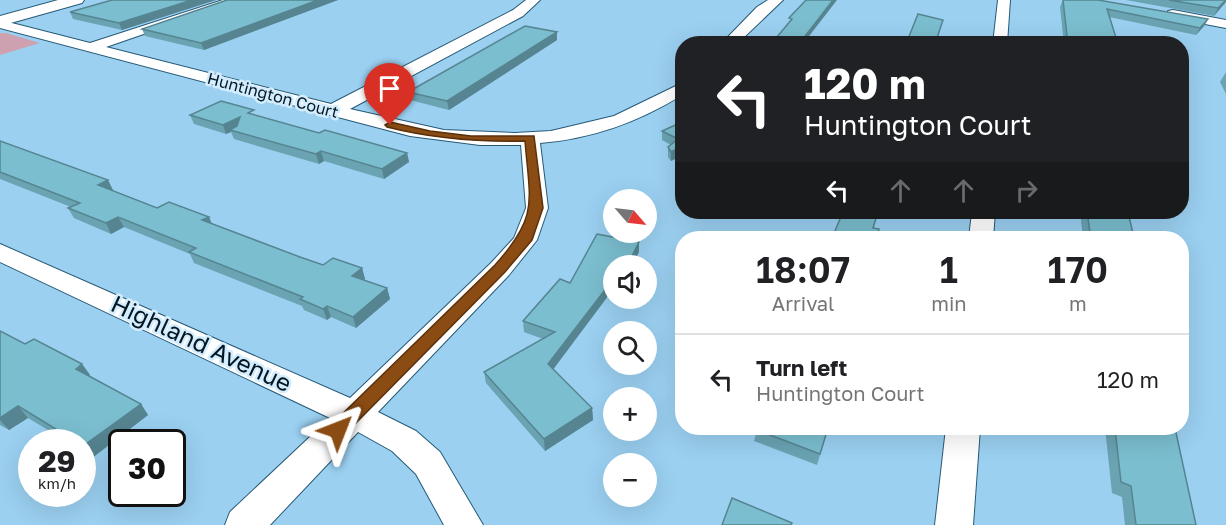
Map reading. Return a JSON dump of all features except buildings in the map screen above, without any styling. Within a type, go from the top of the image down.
[{"type":"street","points":[[0,22],[76,0]]},
{"type":"street","points":[[91,47],[236,0]]},
{"type":"street","points":[[332,111],[518,12],[534,0]]},
{"type":"street","points":[[736,36],[762,10],[777,0]]},
{"type":"street","points":[[1001,36],[1004,0]]},
{"type":"street","points":[[1156,10],[1226,24]]},
{"type":"street","name":"Huntington Court","points":[[0,22],[332,111],[430,134],[479,139],[530,138],[590,129],[623,120],[657,106],[675,93]]},
{"type":"street","points":[[244,525],[500,268],[525,240],[537,208],[530,138]]},
{"type":"street","name":"Highland Avenue","points":[[0,252],[354,414],[404,441],[428,463],[464,525]]},
{"type":"street","points":[[954,525],[962,435]]},
{"type":"shaded area","points":[[0,33],[6,33],[40,43],[0,55]]},
{"type":"route","points":[[338,430],[500,268],[525,240],[537,208],[530,138],[471,139],[430,134],[390,125]]}]
